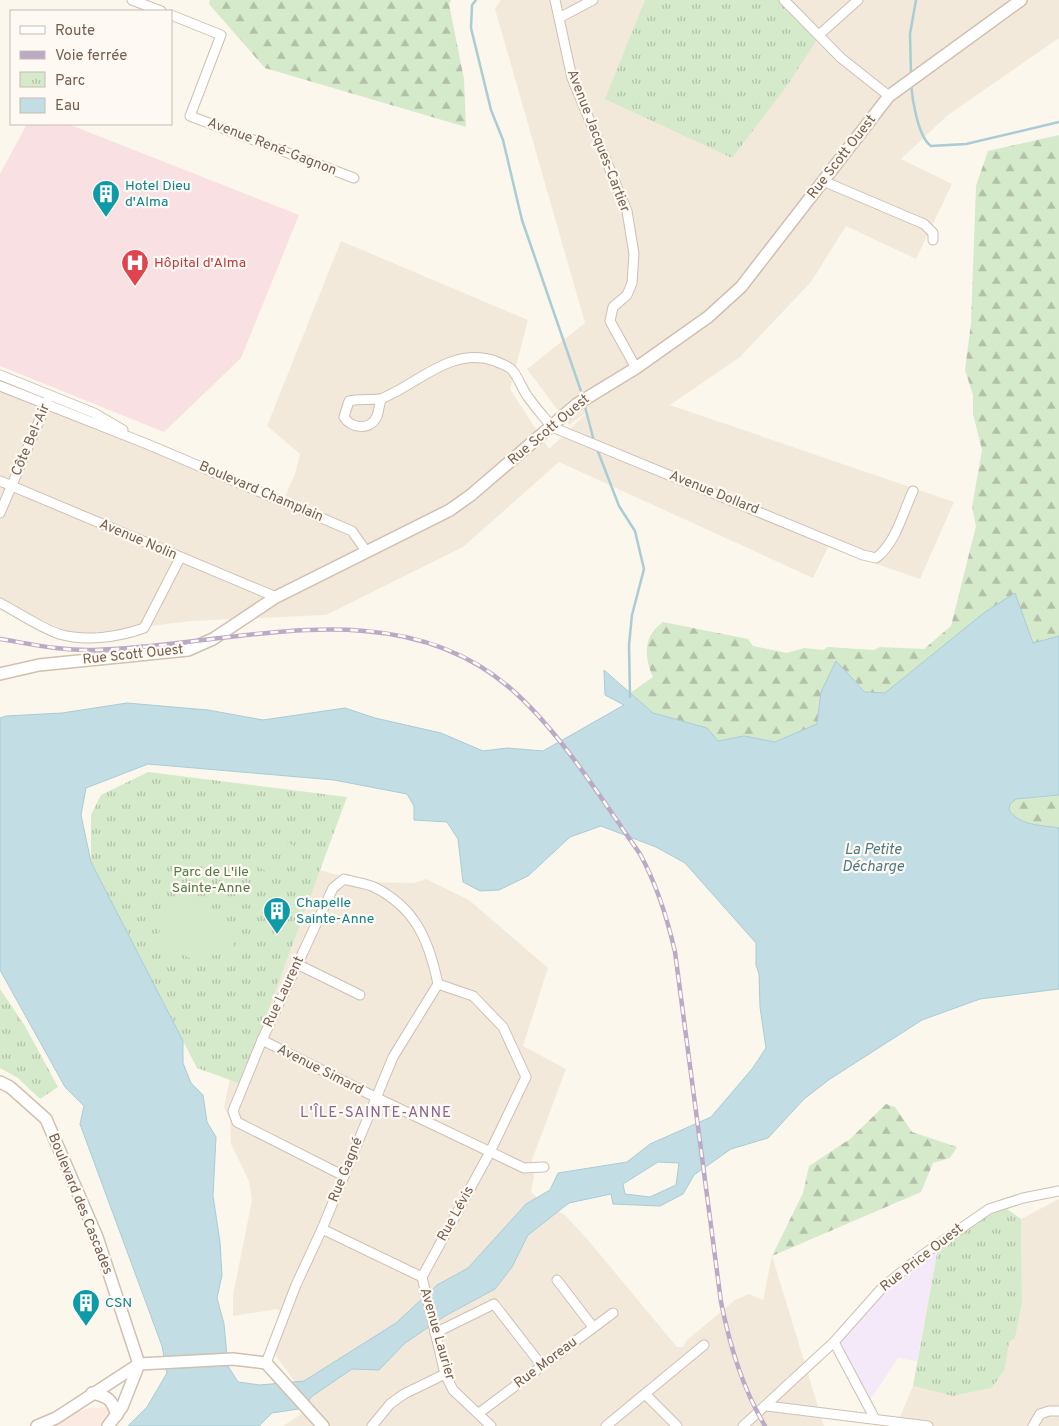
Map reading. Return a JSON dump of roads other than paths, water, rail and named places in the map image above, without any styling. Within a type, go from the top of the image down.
[{"type":"street","points":[[132,0],[158,10]]},
{"type":"street","name":"Avenue Jacques-Cartier","points":[[555,0],[572,78],[627,210],[634,254],[632,283],[627,295],[612,307],[610,321],[636,368]]},
{"type":"street","points":[[559,18],[593,0]]},
{"type":"street","points":[[784,0],[820,34],[841,58],[889,96]]},
{"type":"street","points":[[820,34],[858,0]]},
{"type":"street","name":"Rue Scott Ouest","points":[[0,674],[39,665],[188,650],[214,639],[276,597],[450,510],[471,495],[577,404],[636,368],[708,317],[742,287],[889,96],[1021,0]]},
{"type":"street","name":"Avenue René-Gagnon","points":[[172,15],[221,34],[190,116],[354,178]]},
{"type":"street","points":[[823,181],[924,224],[933,233],[933,240]]},
{"type":"street","points":[[381,400],[427,372],[448,363],[470,358],[489,359],[505,365],[512,371],[527,396],[552,426]]},
{"type":"street","name":"Boulevard Champlain","points":[[0,375],[147,444],[352,531],[366,551]]},
{"type":"street","name":"Boulevard Champlain","points":[[0,386],[48,399]]},
{"type":"street","name":"Côte Bel-Air","points":[[0,513],[48,399]]},
{"type":"street","name":"Avenue Dollard","points":[[552,426],[863,555],[876,558],[884,552],[890,542],[913,491]]},
{"type":"street","name":"Avenue Nolin","points":[[0,481],[276,597]]},
{"type":"street","points":[[0,603],[58,634],[78,638],[126,634],[144,628],[180,558]]},
{"type":"street","name":"Rue Laurent","points":[[344,1176],[237,1122],[233,1111],[262,1040],[333,888],[344,879],[374,887],[401,906],[416,921],[424,934],[438,984]]},
{"type":"street","points":[[297,964],[360,995]]},
{"type":"street","name":"Rue Gagné","points":[[270,1367],[296,1285],[322,1229],[375,1097],[393,1057],[438,984]]},
{"type":"street","name":"Rue Lévis","points":[[422,1277],[490,1152],[526,1077],[503,1027],[473,996],[438,984]]},
{"type":"street","name":"Avenue Simard","points":[[262,1040],[375,1097],[524,1168],[544,1167]]},
{"type":"street","name":"Boulevard des Cascades","points":[[0,1082],[10,1087],[46,1119],[96,1237],[144,1363]]},
{"type":"street","name":"Rue Price Ouest","points":[[743,1426],[767,1406],[834,1342],[882,1288],[955,1230],[989,1209],[1022,1198],[1059,1191]]},
{"type":"street","name":"Avenue Laurier","points":[[322,1229],[422,1277],[445,1374],[453,1390],[491,1426]]},
{"type":"street","points":[[557,1280],[593,1327]]},
{"type":"street","points":[[435,1333],[494,1304],[542,1366]]},
{"type":"street","name":"Rue Moreau","points":[[479,1413],[613,1312]]},
{"type":"street","points":[[834,1342],[875,1419]]},
{"type":"street","points":[[606,1426],[704,1345]]},
{"type":"street","points":[[37,1426],[56,1418],[92,1393],[144,1363],[233,1359],[270,1367],[323,1426]]},
{"type":"street","points":[[108,1426],[117,1415],[144,1363]]},
{"type":"street","points":[[372,1426],[390,1404],[404,1394],[445,1374]]},
{"type":"street","points":[[92,1393],[107,1396],[113,1401],[117,1415]]},
{"type":"street","points":[[645,1394],[677,1426]]},
{"type":"street","points":[[767,1406],[928,1426]]},
{"type":"street","points":[[1033,1426],[1040,1414],[1049,1410],[1059,1411]]},
{"type":"water","name":"La Petite Décharge","points":[[1015,593],[1033,643],[1059,636],[1059,795],[1016,799],[1010,804],[1009,810],[1025,822],[1059,828],[1059,989],[980,999],[922,1020],[830,1079],[804,1099],[768,1138],[731,1149],[694,1175],[683,1194],[660,1206],[613,1204],[611,1194],[569,1203],[528,1235],[512,1267],[495,1289],[445,1316],[405,1343],[379,1370],[352,1369],[311,1397],[305,1408],[272,1413],[259,1426],[128,1426],[147,1407],[167,1373],[162,1346],[80,1124],[84,1106],[65,1087],[0,970],[0,718],[6,716],[62,713],[127,703],[208,710],[263,720],[345,708],[375,718],[441,733],[483,751],[507,748],[543,751],[624,705],[605,695],[604,670],[653,713],[707,728],[718,741],[744,736],[775,742],[817,724],[821,692],[836,661],[865,692],[885,693],[985,612]],"holes":[[[148,764],[334,780],[407,794],[414,806],[414,820],[447,822],[458,839],[463,882],[480,891],[499,890],[528,876],[570,837],[601,826],[656,847],[685,863],[756,943],[756,965],[759,974],[760,1007],[766,1048],[752,1069],[711,1117],[650,1144],[627,1162],[558,1173],[550,1190],[526,1204],[468,1268],[437,1285],[396,1323],[304,1381],[260,1385],[238,1382],[228,1366],[224,1324],[217,1298],[222,1275],[220,1242],[213,1196],[216,1137],[207,1122],[203,1095],[191,1083],[183,1063],[183,1041],[91,862],[81,815],[86,788]],[[658,1162],[679,1163],[676,1185],[650,1197],[625,1194],[623,1184]]]},
{"type":"waterway","points":[[476,0],[472,5],[471,28],[491,110],[503,140],[522,220],[583,397]]},
{"type":"waterway","points":[[911,75],[910,34],[916,0]]},
{"type":"waterway","points":[[911,83],[914,108],[919,126],[926,141],[931,146],[966,144],[1059,122]]},
{"type":"waterway","points":[[584,403],[594,441]]},
{"type":"waterway","points":[[597,449],[619,506],[635,531],[644,569],[632,615],[629,645],[630,697]]},
{"type":"railway","points":[[0,639],[58,648],[94,650],[146,647],[255,634],[309,630],[363,631],[415,639],[464,657],[510,688],[528,705],[546,724],[580,767],[640,854],[652,877],[669,926],[675,952],[721,1302],[728,1334],[743,1381],[765,1426]]},
{"type":"place","name":"Hotel Dieu d'Alma","points":[[106,218]]},
{"type":"place","name":"Hôpital d'Alma","points":[[135,287]]},
{"type":"place","name":"Chapelle Sainte-Anne","points":[[277,935]]},
{"type":"place","name":"CSN","points":[[86,1327]]},
{"type":"district","name":"L'ÎLE-SAINTE-ANNE","points":[[376,1113]]},
{"type":"park label","name":"Parc de L'ile Sainte-Anne","points":[[211,880]]}]
